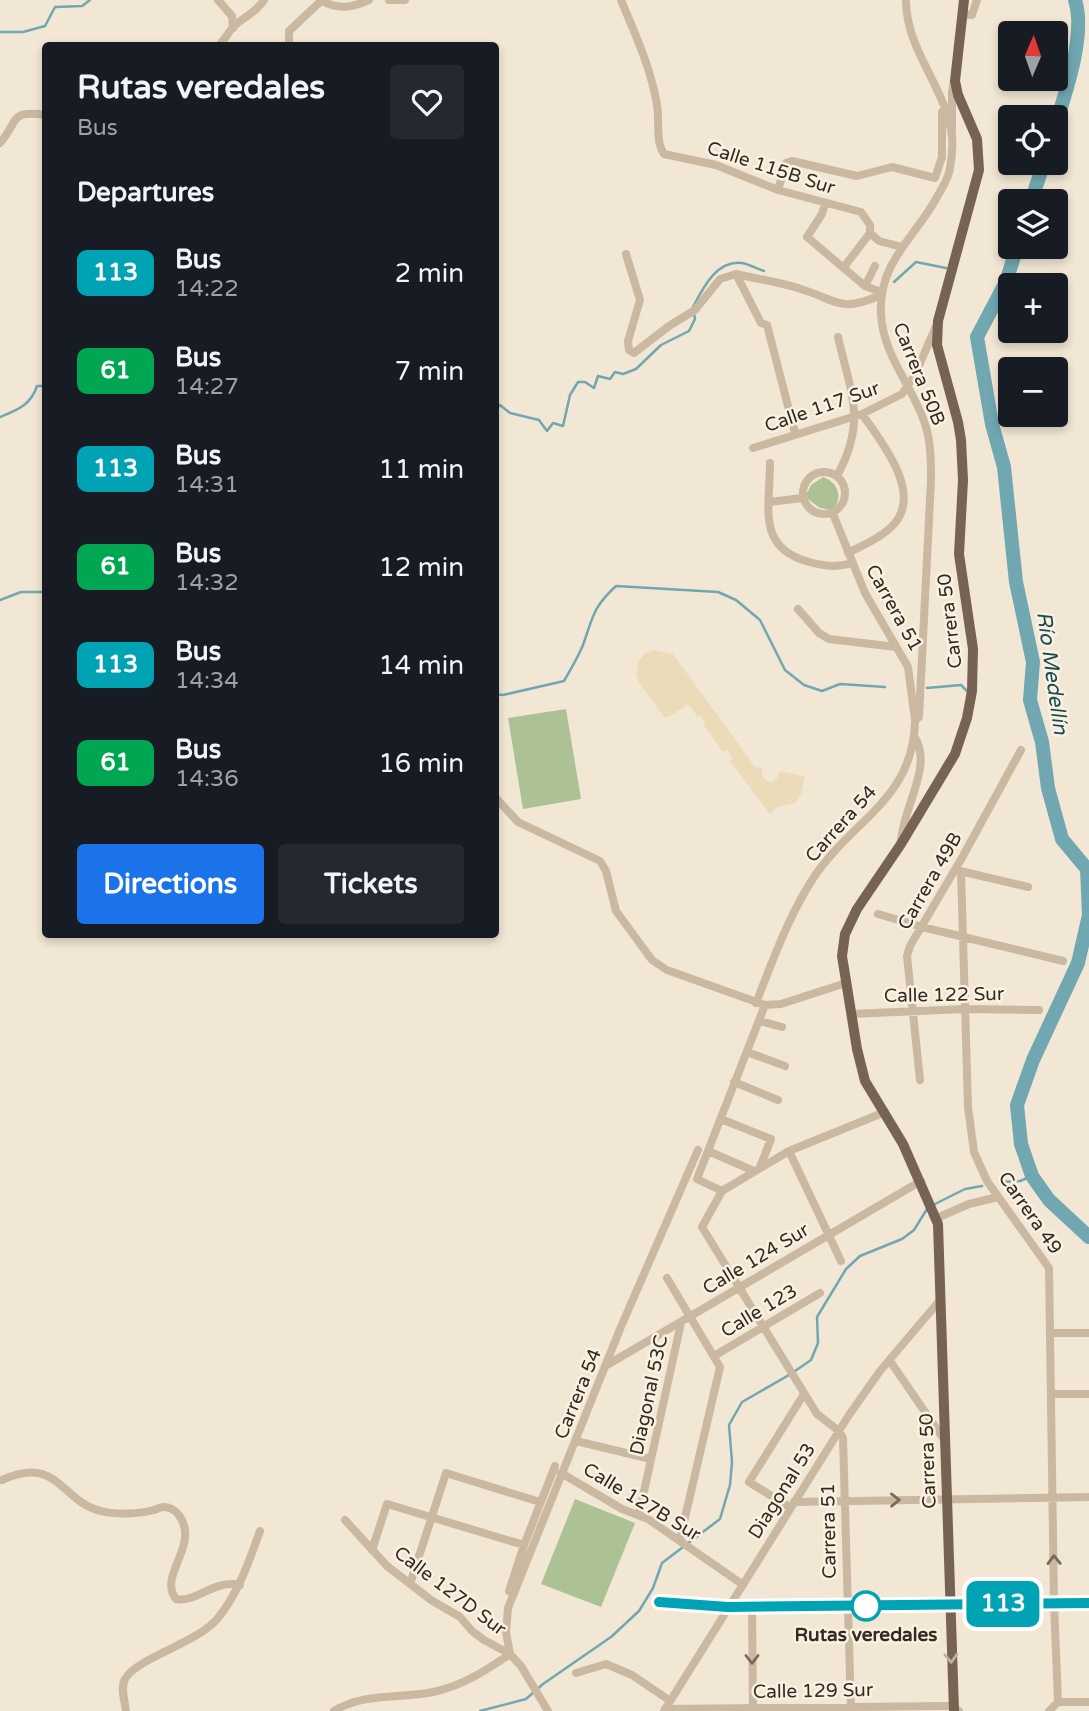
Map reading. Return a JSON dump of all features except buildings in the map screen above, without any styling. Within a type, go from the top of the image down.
[{"type":"main road","name":"Carrera 50","points":[[955,1709],[936,1215],[885,1112],[865,1081],[842,956],[849,923],[955,754],[967,718],[973,681],[973,649],[959,554],[963,480],[961,440],[937,345],[938,321],[979,170],[977,139],[958,95],[956,76],[964,0]]},
{"type":"main road","points":[[949,1604],[1089,1603]]},
{"type":"street","points":[[218,0],[232,16],[233,28]]},
{"type":"street","points":[[225,42],[233,28],[253,14],[264,0]]},
{"type":"street","points":[[289,42],[289,31],[321,1],[340,8],[357,6],[369,0]]},
{"type":"street","points":[[389,0],[405,0]]},
{"type":"street","name":"Calle 115B Sur","points":[[621,0],[646,59],[657,106],[659,146],[664,154],[716,165],[778,190],[861,212],[870,225],[870,233],[879,241],[902,247]]},
{"type":"street","name":"Carrera 50B","points":[[898,783],[907,766],[915,720],[919,717],[931,470],[926,425],[882,333],[881,294],[890,265],[928,212],[949,174],[952,134],[944,108],[913,41],[907,22],[906,0]]},
{"type":"street","points":[[962,14],[972,15],[977,0]]},
{"type":"street","points":[[952,134],[952,92],[956,76]]},
{"type":"street","points":[[778,190],[786,163],[792,161],[857,176],[892,167],[936,177],[942,157],[944,108]]},
{"type":"street","points":[[0,143],[21,113],[42,115]]},
{"type":"street","points":[[825,202],[822,214],[807,237],[866,286],[881,294]]},
{"type":"street","points":[[844,267],[870,233]]},
{"type":"street","points":[[626,254],[640,300],[628,341],[629,350],[634,353],[695,310],[720,279],[736,274],[802,289],[838,304],[864,303],[881,294]]},
{"type":"street","points":[[866,286],[875,266]]},
{"type":"street","points":[[736,274],[761,323],[767,325],[795,433]]},
{"type":"street","name":"Calle 117 Sur","points":[[753,448],[859,415],[902,394],[915,375],[938,321]]},
{"type":"street","points":[[838,337],[859,415],[891,457],[902,484],[900,514],[894,524],[884,533],[848,553]]},
{"type":"street","points":[[837,477],[852,443],[859,415]]},
{"type":"street","points":[[770,463],[769,527],[780,550],[814,564],[839,567],[852,563]]},
{"type":"street","points":[[820,472],[837,477],[844,485],[846,496],[842,507],[833,514],[819,513],[808,508],[802,498],[805,482],[820,472]]},
{"type":"street","points":[[770,502],[802,498]]},
{"type":"street","name":"Carrera 51","points":[[833,514],[864,593],[908,667],[915,720]]},
{"type":"street","points":[[798,609],[819,634],[829,639],[896,647]]},
{"type":"street","points":[[901,844],[902,831],[922,759],[921,746],[914,736]]},
{"type":"street","name":"Carrera 49B","points":[[920,1080],[907,956],[958,870],[1021,750]]},
{"type":"street","name":"Carrera 54","points":[[722,1191],[697,1179],[760,1021],[761,1004],[793,915],[813,879],[834,851],[878,808],[898,783]]},
{"type":"street","points":[[499,801],[518,822],[600,861],[606,871],[616,911],[652,960],[667,970],[761,1004],[781,1004],[846,983]]},
{"type":"street","points":[[958,870],[1028,887]]},
{"type":"street","name":"Carrera 49","points":[[958,870],[963,936],[968,1107],[974,1152],[987,1181],[1049,1268],[1058,1702]]},
{"type":"street","points":[[877,914],[1063,961]]},
{"type":"street","name":"Calle 122 Sur","points":[[851,1014],[966,1009],[1038,1010]]},
{"type":"street","points":[[760,1021],[782,1027]]},
{"type":"street","points":[[747,1052],[785,1066]]},
{"type":"street","points":[[734,1082],[778,1100]]},
{"type":"street","points":[[839,1431],[817,1414],[702,1227],[722,1191],[789,1151],[885,1112]]},
{"type":"street","points":[[721,1119],[771,1139],[757,1170]]},
{"type":"street","name":"Carrera 54","points":[[548,1711],[521,1665],[510,1654],[503,1640],[501,1624],[524,1545],[540,1502],[576,1441],[630,1305],[698,1150],[703,1164]]},
{"type":"street","points":[[708,1151],[757,1170]]},
{"type":"street","points":[[789,1151],[841,1261]]},
{"type":"street","name":"Calle 124 Sur","points":[[607,1366],[920,1181]]},
{"type":"street","points":[[936,1215],[998,1197]]},
{"type":"street","points":[[667,1278],[720,1367],[681,1540]]},
{"type":"street","name":"Calle 123","points":[[714,1356],[820,1293]]},
{"type":"street","name":"Diagonal 53","points":[[664,1710],[839,1431],[880,1371],[941,1299]]},
{"type":"street","name":"Diagonal 53C","points":[[639,1514],[681,1323]]},
{"type":"street","points":[[1052,1333],[1089,1333]]},
{"type":"street","points":[[890,1361],[945,1441]]},
{"type":"street","points":[[804,1394],[748,1482],[792,1505],[844,1501],[1089,1497]]},
{"type":"street","points":[[1051,1394],[1089,1394]]},
{"type":"street","name":"Carrera 51","points":[[839,1431],[843,1438],[851,1709]]},
{"type":"street","points":[[576,1441],[651,1459]]},
{"type":"street","name":"Carrera 54","points":[[510,1654],[506,1632],[508,1608],[558,1469]]},
{"type":"street","name":"Calle 127B Sur","points":[[558,1469],[622,1509],[639,1514],[681,1540],[741,1584]]},
{"type":"street","points":[[2,1480],[24,1472],[50,1477],[59,1481],[87,1507],[104,1512],[171,1508],[182,1521],[185,1543],[172,1576],[170,1590],[176,1599],[186,1600],[217,1585],[240,1585]]},
{"type":"street","points":[[410,1584],[446,1473],[540,1502]]},
{"type":"street","points":[[372,1550],[387,1504],[524,1545]]},
{"type":"street","name":"Calle 127D Sur","points":[[345,1521],[387,1566],[460,1618],[484,1640],[510,1654]]},
{"type":"street","points":[[127,1711],[123,1689],[125,1678],[134,1670],[209,1628],[240,1585],[260,1531]]},
{"type":"street","points":[[659,1602],[728,1607],[949,1604]]},
{"type":"street","points":[[752,1606],[752,1709]]},
{"type":"street","points":[[334,1711],[362,1699],[444,1689],[482,1672],[510,1654]]},
{"type":"street","points":[[576,1673],[606,1664],[632,1675],[669,1700]]},
{"type":"street","points":[[1049,1711],[1058,1702],[1089,1702]]},
{"type":"street","name":"Calle 129 Sur","points":[[664,1710],[955,1709]]},
{"type":"green space","points":[[823,477],[836,486],[838,491],[838,500],[832,510],[820,508],[805,497],[811,485]]},
{"type":"green space","points":[[566,709],[581,799],[523,809],[508,718]]},
{"type":"green space","points":[[575,1499],[635,1523],[601,1607],[541,1584]]},
{"type":"shaded area","points":[[654,650],[673,654],[755,767],[762,768],[766,781],[772,782],[778,777],[779,771],[805,776],[801,794],[795,803],[777,807],[770,814],[730,761],[733,758],[727,750],[723,752],[703,724],[705,722],[688,704],[669,717],[664,717],[636,675],[639,660]]},
{"type":"waterway","points":[[0,32],[23,32],[45,26],[55,7],[82,6],[90,0]]},
{"type":"waterway","name":"Río Medellín","points":[[1061,105],[1076,46],[1078,14],[1075,0]]},
{"type":"waterway","name":"Río Medellín","points":[[1035,189],[1040,175]]},
{"type":"waterway","name":"Río Medellín","points":[[1013,259],[1006,282],[977,337],[992,424],[1004,467],[1016,582],[1033,662],[1030,700],[1042,742],[1048,788],[1062,839],[1087,869],[1089,915],[1078,963],[1033,1060],[1017,1105],[1021,1144],[1032,1176],[1049,1200],[1089,1237]]},
{"type":"waterway","points":[[894,282],[916,262],[946,268]]},
{"type":"waterway","points":[[693,307],[712,277],[725,266],[742,263],[764,271]]},
{"type":"waterway","points":[[499,406],[510,413],[539,420],[547,431],[553,423],[563,426],[570,395],[578,382],[585,382],[594,388],[598,376],[610,379],[615,372],[623,374],[636,369],[661,345],[689,331],[695,319],[694,314]]},
{"type":"waterway","points":[[0,417],[18,409],[31,398],[37,386],[42,386]]},
{"type":"waterway","points":[[499,694],[564,681],[581,650],[598,607],[616,586],[718,592],[736,600],[760,620],[785,670],[804,685],[822,691],[840,684],[885,687]]},
{"type":"waterway","points":[[0,600],[21,592],[42,592]]},
{"type":"waterway","points":[[927,688],[961,685],[968,692]]},
{"type":"waterway","points":[[1002,1182],[1020,1181],[1032,1176]]},
{"type":"waterway","points":[[933,1205],[965,1189],[982,1186]]},
{"type":"waterway","points":[[795,1371],[811,1360],[818,1343],[817,1317],[846,1269],[860,1256],[902,1239],[914,1230],[927,1209]]},
{"type":"waterway","points":[[480,1711],[526,1699],[543,1684],[611,1637],[639,1611],[653,1588],[662,1563],[720,1519],[730,1485],[732,1462],[729,1425],[742,1402],[789,1375]]},
{"type":"bus line","name":"113","points":[[659,1602],[728,1607],[1089,1603]]},
{"type":"place","name":"Rutas veredales","points":[[866,1606]]}]
